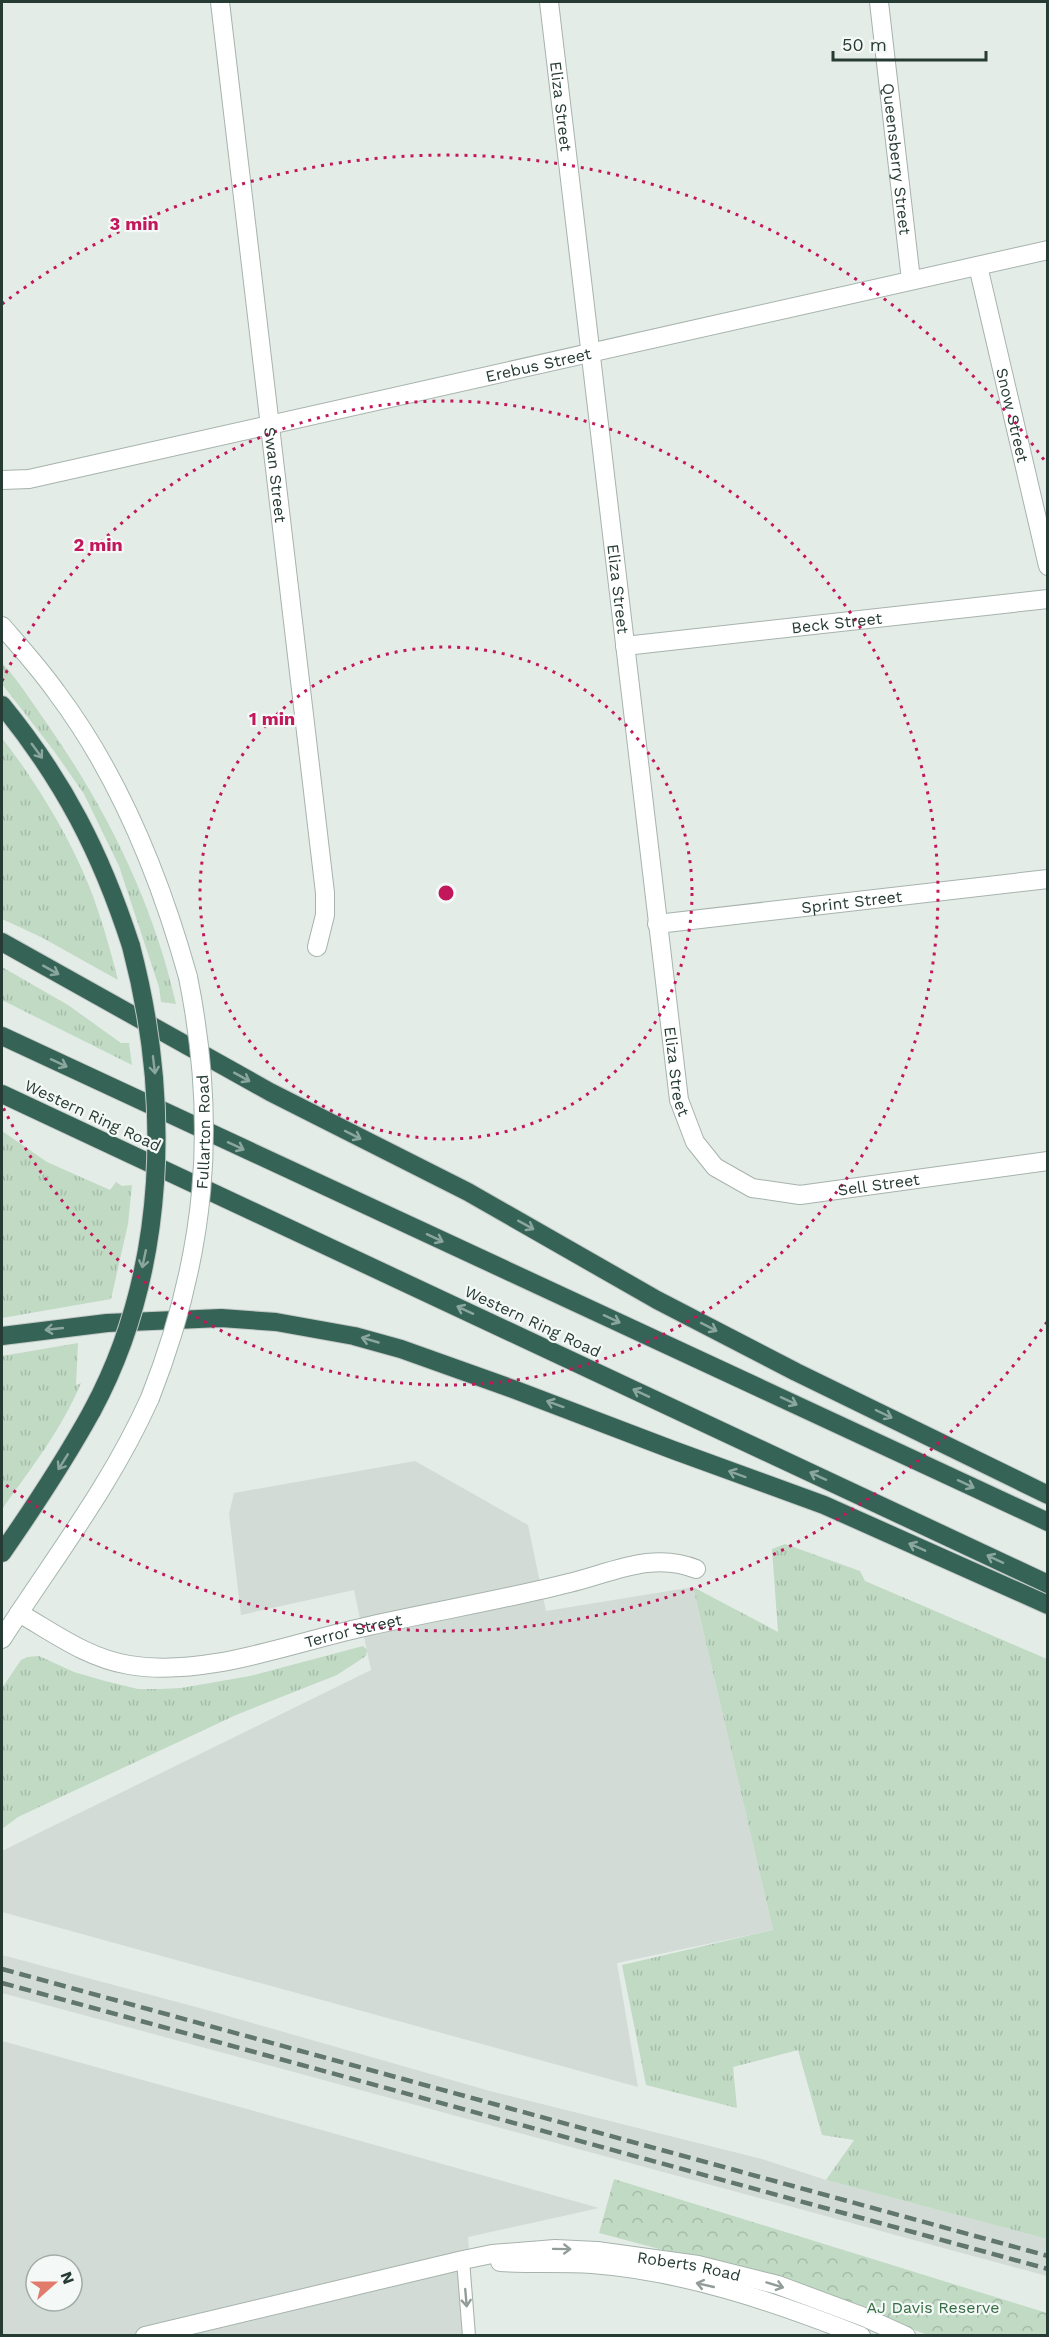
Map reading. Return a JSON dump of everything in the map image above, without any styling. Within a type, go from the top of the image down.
[{"type":"highway","points":[[2,705],[47,765],[84,827],[111,887],[131,946],[145,1003],[155,1077],[157,1132],[154,1190],[144,1260],[129,1320],[92,1411],[38,1501],[2,1553]]},
{"type":"highway","points":[[2,942],[270,1092],[468,1192],[657,1300],[796,1372],[1047,1495]]},
{"type":"highway","name":"Western Ring Road","points":[[2,1036],[1047,1522]]},
{"type":"highway","name":"Western Ring Road","points":[[2,1094],[1047,1584]]},
{"type":"highway","points":[[2,1336],[107,1323],[221,1318],[276,1322],[354,1336],[401,1349],[524,1393],[824,1505],[1047,1605]]},
{"type":"street","name":"Swan Street","points":[[220,2],[325,893],[325,915],[317,946]]},
{"type":"street","name":"Eliza Street","points":[[549,2],[679,1100],[695,1142],[715,1167]]},
{"type":"street","name":"Queensberry Street","points":[[879,2],[911,280]]},
{"type":"street","name":"Erebus Street","points":[[2,480],[29,479],[270,426],[1047,250]]},
{"type":"street","name":"Snow Street","points":[[978,266],[1047,566]]},
{"type":"street","name":"Erebus Street","points":[[2,494],[29,479]]},
{"type":"street","name":"Beck Street","points":[[625,646],[1047,599]]},
{"type":"street","name":"Fullarton Road","points":[[2,626],[58,694],[111,779],[147,853],[188,977],[202,1066],[205,1116],[202,1190],[183,1303],[150,1398],[110,1478],[2,1639]]},
{"type":"street","name":"Sprint Street","points":[[657,924],[1047,879]]},
{"type":"street","name":"Sell Street","points":[[715,1167],[752,1188],[800,1195],[1047,1161]]},
{"type":"street","name":"Terror Street","points":[[19,1613],[67,1643],[110,1661],[147,1667],[191,1667],[208,1665],[368,1626],[558,1586],[637,1564],[683,1563],[696,1569]]},
{"type":"street","name":"Roberts Road","points":[[145,2336],[463,2260],[492,2254],[555,2249],[597,2251],[698,2265],[778,2285],[872,2320],[906,2336]]},
{"type":"street","name":"Roberts Road","points":[[463,2260],[592,2264],[656,2274],[716,2287],[773,2303],[861,2336]]},
{"type":"lane","points":[[463,2260],[469,2336]]},
{"type":"shaded area","points":[[415,1461],[528,1525],[546,1611],[693,1587],[773,1930],[617,1963],[638,2087],[2,1912],[2,1851],[371,1670],[354,1590],[241,1615],[229,1514],[234,1493]]},
{"type":"shaded area","points":[[2,1955],[207,2010],[490,2091],[762,2159],[826,2180],[1047,2239],[1047,2276],[2,1993]]},
{"type":"shaded area","points":[[2,2041],[599,2208],[468,2237],[476,2335],[2,2335]]},
{"type":"green space","points":[[2,663],[26,693],[90,790],[126,858],[155,929],[176,1004],[161,1002],[159,987],[119,866],[84,794],[2,684]]},
{"type":"green space","points":[[2,738],[28,774],[65,834],[97,906],[118,980],[41,937],[2,919]]},
{"type":"green space","points":[[2,967],[68,1005],[121,1043],[129,1043],[132,1065],[2,1000]]},
{"type":"green space","points":[[2,1131],[47,1162],[110,1190],[116,1182],[122,1186],[132,1185],[128,1224],[111,1299],[2,1318]]},
{"type":"green space","points":[[78,1343],[76,1385],[81,1383],[65,1417],[45,1449],[2,1509],[2,1356]]},
{"type":"green space","points":[[785,1544],[860,1571],[865,1581],[1047,1659],[1047,2239],[826,2180],[854,2140],[822,2135],[798,2050],[733,2067],[737,2108],[646,2085],[622,1965],[773,1930],[693,1587],[778,1632],[772,1549]]},
{"type":"green space","points":[[363,1646],[367,1650],[366,1656],[337,1675],[236,1715],[18,1817],[2,1829],[2,1688],[21,1660],[39,1656],[74,1672],[105,1681],[138,1689],[160,1689],[181,1688],[250,1676]]},
{"type":"green space","name":"AJ Davis Reserve","points":[[614,2179],[1047,2313],[1047,2335],[928,2335],[772,2279],[599,2233]]},
{"type":"railway","points":[[2,1969],[1048,2256]]},
{"type":"railway","points":[[2,1983],[1048,2269]]}]
